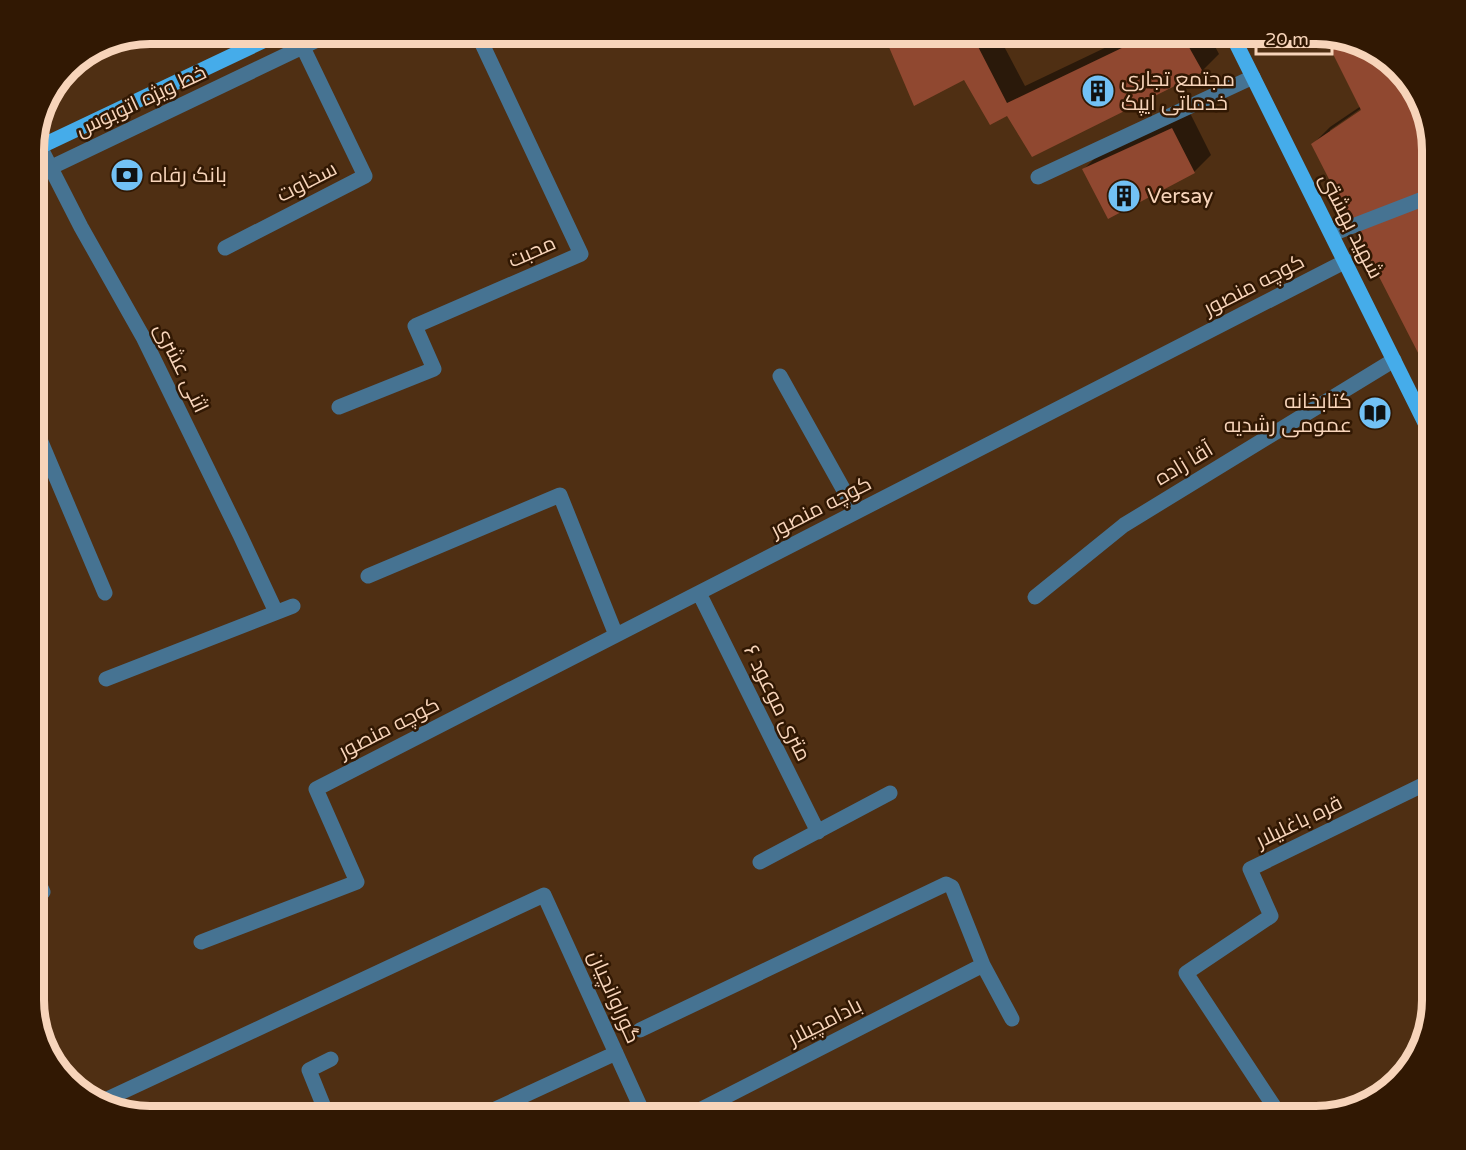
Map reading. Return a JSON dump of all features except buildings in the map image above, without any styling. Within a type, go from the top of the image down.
[{"type":"main road","points":[[44,141],[256,44]]},
{"type":"main road","name":"شهید بهشتى","points":[[1236,44],[1422,417]]},
{"type":"street","name":"خط ویژه اتوبوس","points":[[44,170],[291,44]]},
{"type":"street","name":"سخاوت","points":[[225,248],[365,176],[301,44]]},
{"type":"street","name":"محبت","points":[[339,407],[434,369],[415,326],[580,254],[482,44]]},
{"type":"street","points":[[1038,177],[1253,77]]},
{"type":"street","name":"اثنی عشری","points":[[44,158],[143,337],[276,612]]},
{"type":"street","points":[[1332,234],[1422,199]]},
{"type":"street","name":"کوچه منصور","points":[[201,942],[357,882],[316,789],[1346,261]]},
{"type":"street","name":"آقا زاده","points":[[1035,597],[1124,525],[1394,360]]},
{"type":"street","points":[[780,376],[856,512]]},
{"type":"street","points":[[44,449],[105,593]]},
{"type":"street","points":[[368,576],[560,495],[616,635]]},
{"type":"street","name":"۶ متری موعود","points":[[699,593],[818,832]]},
{"type":"street","points":[[106,679],[293,606]]},
{"type":"street","name":"قره باغلیلار","points":[[1274,1106],[1186,974],[1271,916],[1250,869],[1422,785]]},
{"type":"street","points":[[760,862],[890,793]]},
{"type":"street","points":[[640,1030],[946,884],[952,887],[983,965],[1012,1019]]},
{"type":"street","name":"گوراوانچیان","points":[[109,1098],[544,895],[640,1106]]},
{"type":"street","name":"بادامچیلار","points":[[707,1106],[983,965]]},
{"type":"street","points":[[502,1106],[616,1053]]},
{"type":"street","points":[[324,1106],[309,1070],[331,1059]]},
{"type":"place","name":"مجتمع تجاری خدماتی ایپک","points":[[1098,91]]},
{"type":"place","name":"بانک رفاه","points":[[127,175]]},
{"type":"place","name":"Versay","points":[[1124,196]]},
{"type":"place","name":"کتابخانه عمومی رشدیه","points":[[1375,413]]}]
